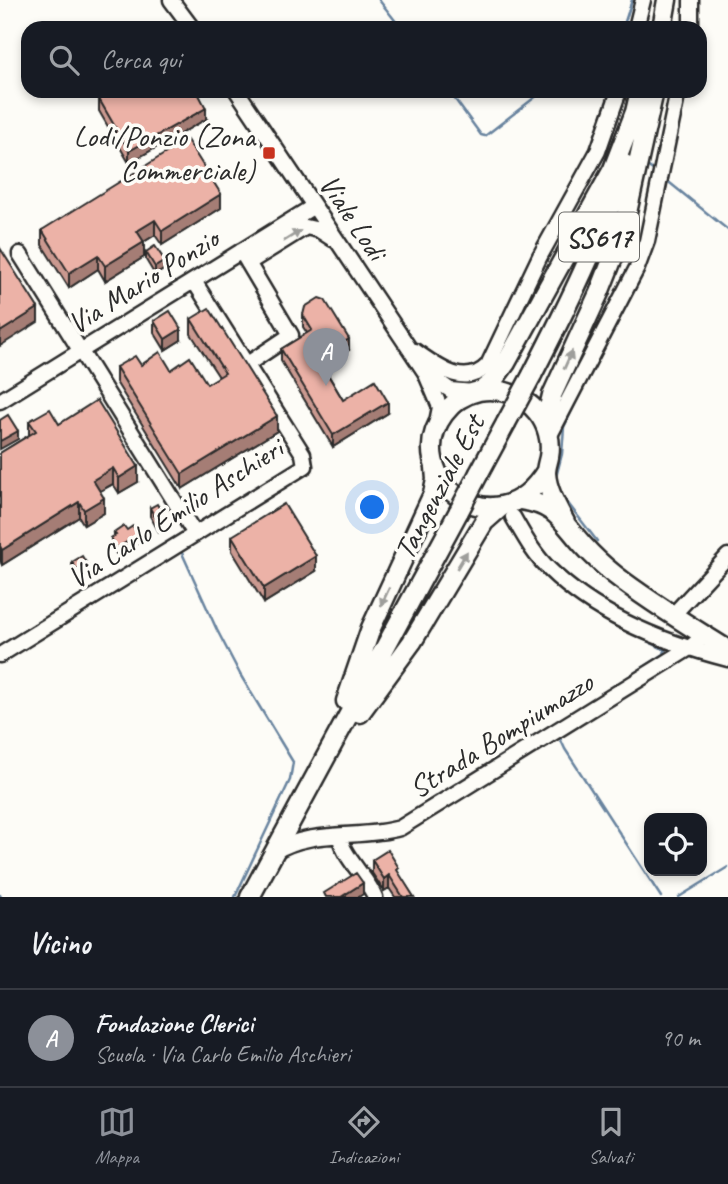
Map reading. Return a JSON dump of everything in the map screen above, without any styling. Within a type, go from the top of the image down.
[{"type":"main road","points":[[656,21],[660,0]]},
{"type":"main road","points":[[663,21],[667,0]]},
{"type":"main road","points":[[670,21],[672,0]]},
{"type":"main road","points":[[338,735],[346,701],[371,628],[433,494],[436,480],[432,450],[434,434],[440,420],[460,398],[492,382],[506,363],[613,169],[638,98]]},
{"type":"main road","name":"Tangenziale Est","points":[[250,897],[577,289],[599,239],[646,98]]},
{"type":"main road","points":[[338,735],[353,722],[412,642],[484,522],[507,512],[536,488],[546,471],[550,455],[547,431],[552,395],[599,293],[622,234],[652,98]]},
{"type":"main road","points":[[478,387],[519,397],[538,413],[547,431]]},
{"type":"main road","points":[[435,467],[449,491],[460,499],[507,512]]},
{"type":"main road","points":[[546,471],[552,496],[565,522]]},
{"type":"main road","points":[[521,500],[537,502],[549,508],[615,575],[728,650]]},
{"type":"street","points":[[171,0],[187,21]]},
{"type":"street","points":[[638,21],[643,0]]},
{"type":"street","points":[[691,0],[691,21]]},
{"type":"street","name":"Viale Lodi","points":[[242,98],[425,372],[440,407],[434,434]]},
{"type":"street","points":[[408,347],[456,375],[469,377],[478,387],[540,256],[598,151],[617,98]]},
{"type":"street","points":[[547,431],[637,268],[647,241],[677,98]]},
{"type":"street","name":"Via Mario Ponzio","points":[[0,401],[194,281],[245,257],[314,206]]},
{"type":"street","points":[[246,365],[291,335],[245,257],[306,227],[319,230],[338,241]]},
{"type":"street","points":[[20,254],[195,534]]},
{"type":"street","name":"Via Carlo Emilio Aschieri","points":[[0,655],[305,466],[303,454],[194,281]]},
{"type":"street","name":"Viale Lodi","points":[[425,372],[450,390],[478,387]]},
{"type":"street","points":[[507,512],[550,570],[583,598],[625,621],[688,649],[728,659]]},
{"type":"street","points":[[673,615],[728,556]]},
{"type":"street","name":"Strada Bompiumazzo","points":[[274,852],[310,838],[380,832],[407,824],[688,649],[705,635]]},
{"type":"street","points":[[292,819],[295,830],[310,838]]},
{"type":"street","points":[[340,836],[341,846],[375,897]]},
{"type":"building","points":[[201,98],[206,108],[129,151],[99,99]]},
{"type":"building","points":[[187,140],[221,194],[162,231],[155,220],[137,231],[144,242],[105,266],[98,255],[69,273],[42,230]]},
{"type":"building","points":[[155,246],[165,261],[155,267],[146,252]]},
{"type":"building","points":[[0,248],[38,308],[0,332]]},
{"type":"building","points":[[319,298],[325,300],[349,339],[318,358],[343,400],[375,380],[388,402],[333,435],[281,349],[312,330],[303,315],[305,307]]},
{"type":"building","points":[[209,308],[277,416],[182,474],[116,367],[135,356],[141,365],[160,352],[171,370],[190,357],[207,384],[225,373],[191,319]]},
{"type":"building","points":[[170,311],[181,329],[165,339],[154,321]]},
{"type":"building","points":[[97,400],[138,466],[119,478],[113,468],[93,480],[104,498],[84,510],[79,502],[2,550],[0,453],[36,431],[29,421],[50,409],[59,424]]},
{"type":"building","points":[[8,415],[18,431],[0,441],[0,420]]},
{"type":"building","points":[[157,504],[166,520],[159,524],[150,508]]},
{"type":"building","points":[[284,504],[316,556],[264,588],[232,536]]},
{"type":"building","points":[[124,526],[127,530],[133,526],[138,535],[117,548],[111,538]]},
{"type":"building","points":[[82,556],[88,566],[79,572],[72,562]]},
{"type":"building","points":[[388,850],[414,897],[403,897],[389,875],[384,879],[372,860]]},
{"type":"building","points":[[356,873],[363,883],[341,897],[326,897],[324,893]]},
{"type":"waterway","points":[[379,0],[396,21]]},
{"type":"waterway","points":[[625,21],[632,0]]},
{"type":"waterway","points":[[454,98],[481,135],[485,136],[534,98]]},
{"type":"waterway","points":[[646,165],[654,171]]},
{"type":"waterway","points":[[665,179],[728,230]]},
{"type":"waterway","points":[[558,487],[556,477],[562,454],[564,427],[583,387]]},
{"type":"waterway","points":[[560,493],[597,541]]},
{"type":"waterway","points":[[182,553],[241,676],[293,762],[290,780],[235,897]]},
{"type":"waterway","points":[[560,587],[559,589],[575,599]]},
{"type":"waterway","points":[[553,725],[664,654],[665,650],[595,613]]},
{"type":"waterway","points":[[559,736],[661,897]]},
{"type":"waterway","points":[[679,897],[728,867]]},
{"type":"place","name":"Lodi/Ponzio (Zona Commerciale)","points":[[269,153]]},
{"type":"place","name":"Fondazione Clerici","points":[[326,386]]}]
